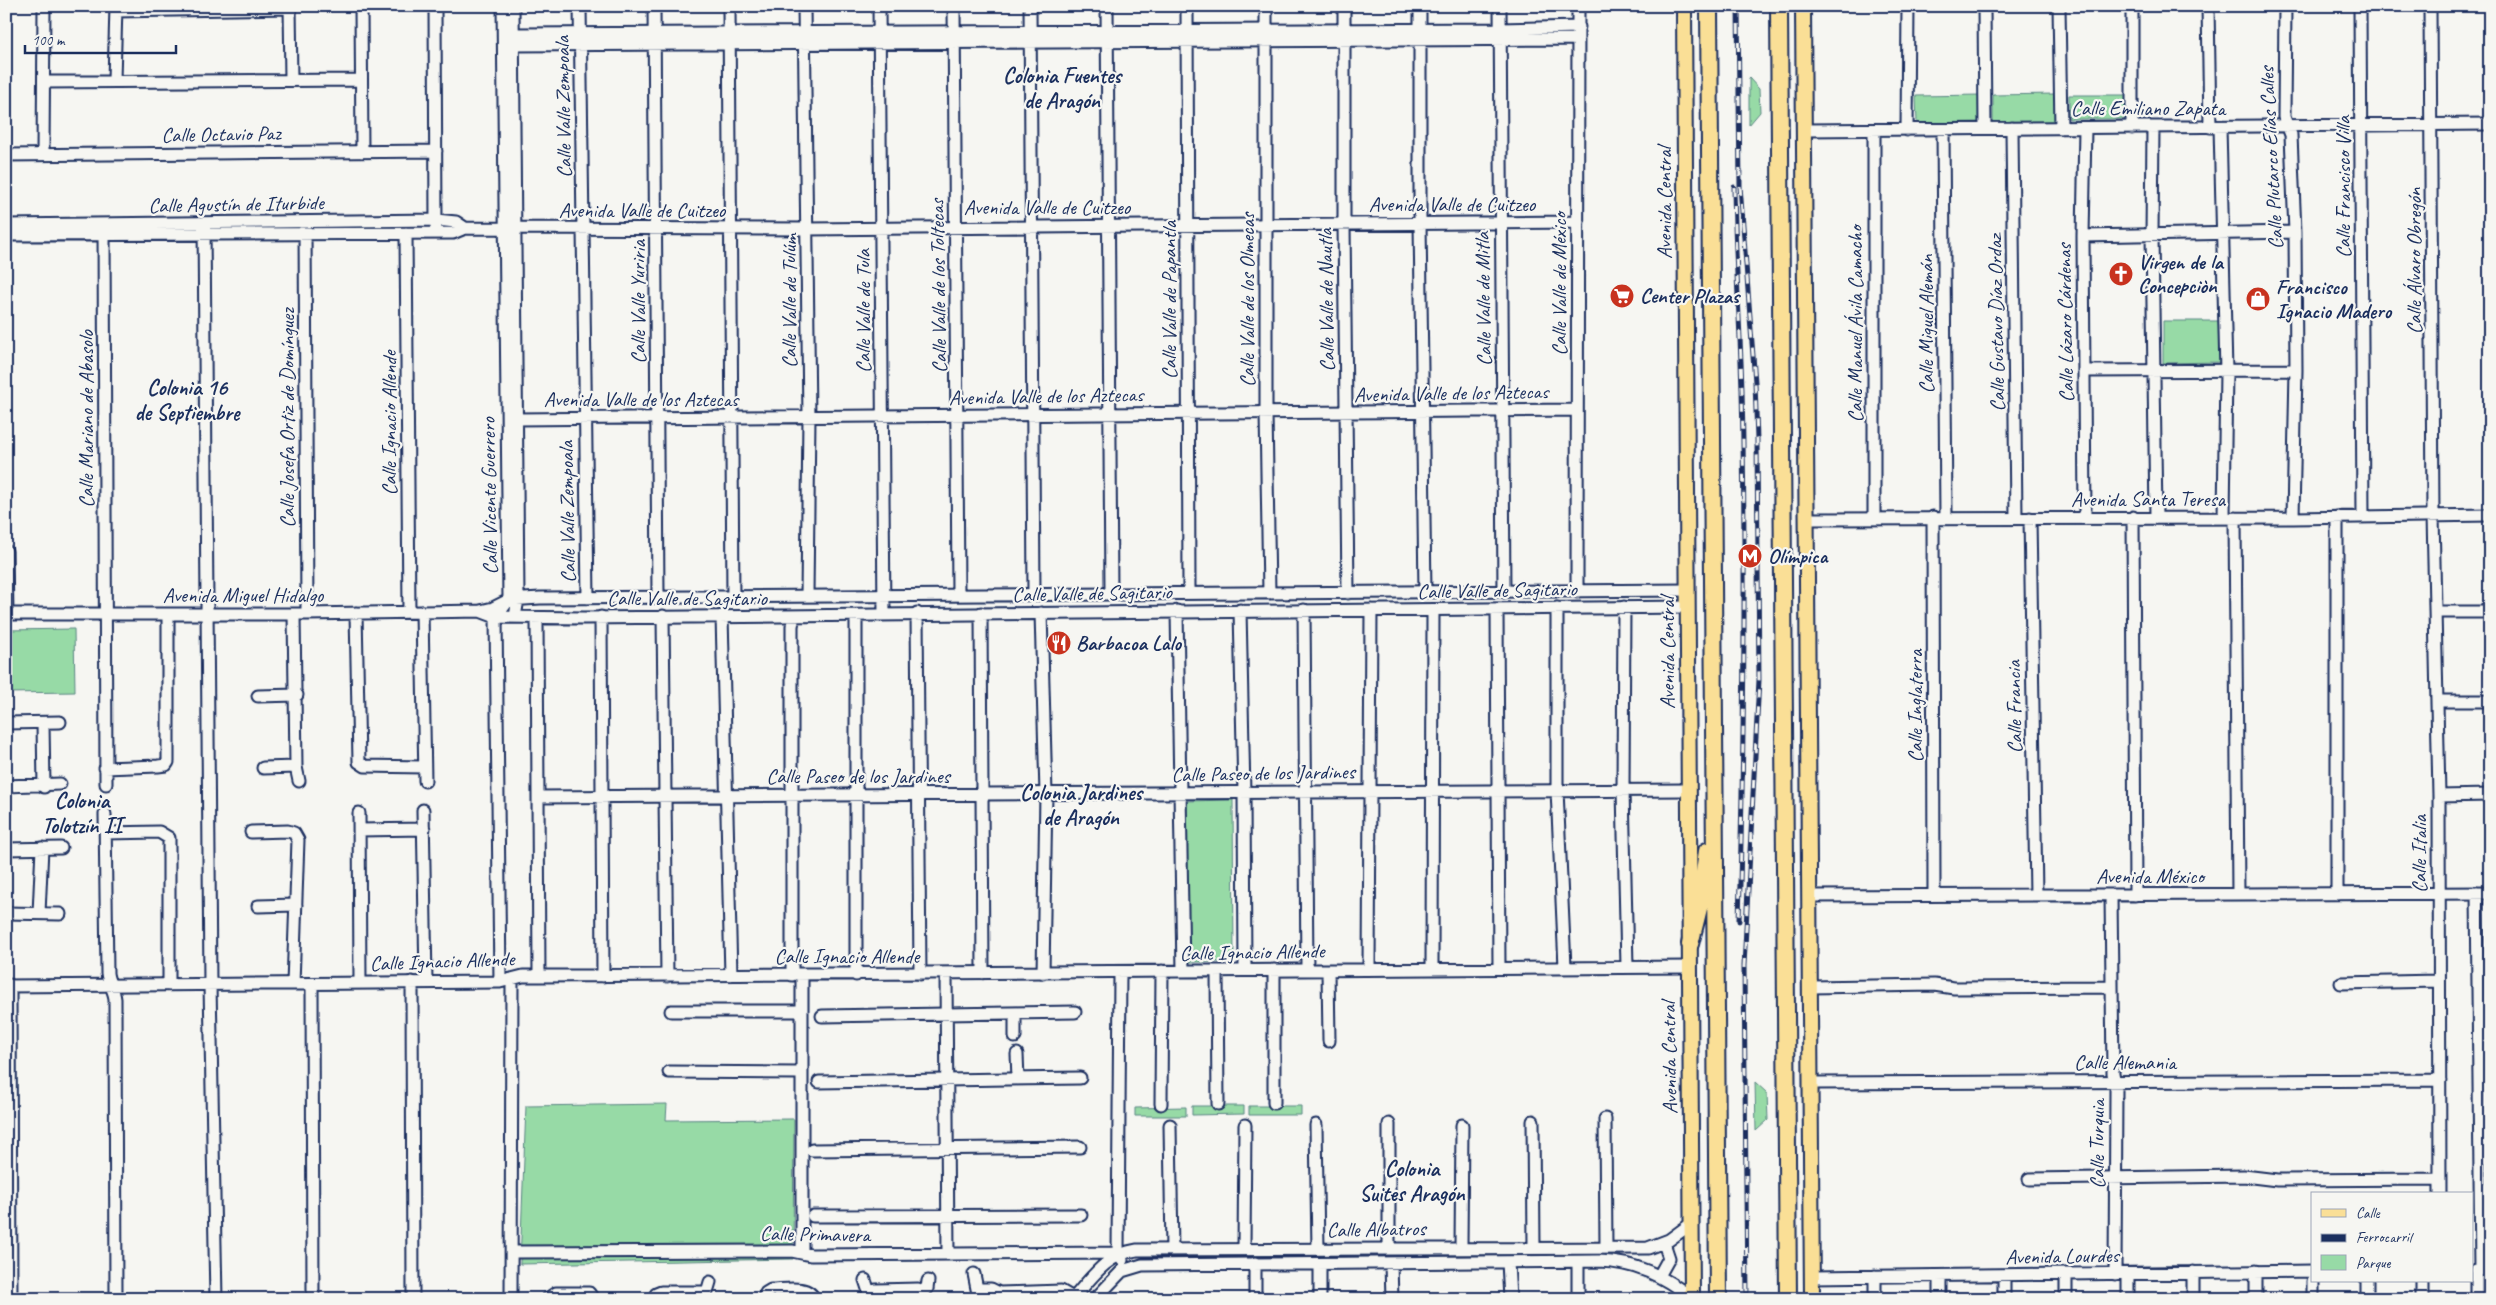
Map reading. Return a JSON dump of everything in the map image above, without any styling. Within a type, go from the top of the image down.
[{"type":"highway","points":[[1709,6],[1718,1299]]},
{"type":"highway","points":[[1779,6],[1788,1299]]},
{"type":"highway","points":[[1690,944],[1700,908],[1703,869],[1714,812]]},
{"type":"main road","name":"Avenida Central","points":[[1684,6],[1692,1298]]},
{"type":"main road","points":[[1803,6],[1806,130],[1806,519],[1812,1084],[1812,1299]]},
{"type":"street","points":[[44,6],[44,154]]},
{"type":"street","points":[[361,6],[362,152]]},
{"type":"street","points":[[435,6],[436,233]]},
{"type":"street","name":"Calle Vicente Guerrero","points":[[496,617],[513,600],[516,419],[503,6]]},
{"type":"street","name":"Calle Vicente Guerrero","points":[[513,6],[510,229],[513,600],[515,617]]},
{"type":"street","name":"Calle Valle Zempoala","points":[[580,6],[584,230],[584,419],[588,598]]},
{"type":"street","name":"Calle Valle Yuriria","points":[[654,6],[658,597]]},
{"type":"street","points":[[729,6],[733,598]]},
{"type":"street","name":"Calle Valle de Tulúm","points":[[804,6],[809,417],[807,596]]},
{"type":"street","name":"Calle Valle de Tula","points":[[879,6],[884,615]]},
{"type":"street","name":"Calle Valle de los Toltecas","points":[[954,6],[958,594]]},
{"type":"street","points":[[1030,6],[1033,226],[1034,594]]},
{"type":"street","points":[[1107,6],[1111,594]]},
{"type":"street","name":"Calle Valle de Papantla","points":[[1187,6],[1189,594]]},
{"type":"street","name":"Calle Valle de los Olmecas","points":[[1266,6],[1265,224],[1269,593]]},
{"type":"street","name":"Calle Valle de Nautla","points":[[1344,6],[1348,593]]},
{"type":"street","points":[[1420,6],[1420,223],[1425,592]]},
{"type":"street","name":"Calle Valle de Mitla","points":[[1500,6],[1504,592]]},
{"type":"street","name":"Calle Valle de México","points":[[1577,592],[1578,6]]},
{"type":"street","points":[[1907,130],[1908,6]]},
{"type":"street","points":[[1984,6],[1985,128]]},
{"type":"street","points":[[2059,6],[2061,128]]},
{"type":"street","points":[[2132,6],[2132,128]]},
{"type":"street","points":[[2208,6],[2222,234],[2238,894]]},
{"type":"street","name":"Calle Plutarco Elías Calles","points":[[2285,6],[2284,117],[2291,134],[2294,232],[2296,370],[2293,518]]},
{"type":"street","name":"Calle Francisco Villa","points":[[2360,6],[2363,517]]},
{"type":"street","name":"Calle Álvaro Obregón","points":[[2430,6],[2433,515]]},
{"type":"street","points":[[114,80],[116,9],[290,7],[291,80]]},
{"type":"street","points":[[513,40],[1579,33]]},
{"type":"street","points":[[44,82],[114,80],[361,80]]},
{"type":"street","name":"Calle Emiliano Zapata","points":[[1806,130],[2490,124]]},
{"type":"street","name":"Calle Gustavo Díaz Ordaz","points":[[2012,128],[2016,518]]},
{"type":"street","name":"Calle Lázaro Cárdenas","points":[[2085,128],[2083,236],[2085,517]]},
{"type":"street","points":[[2153,128],[2152,235],[2156,517]]},
{"type":"street","name":"Calle Manuel Ávila Camacho","points":[[1874,130],[1874,517]]},
{"type":"street","name":"Calle Miguel Alemán","points":[[1943,130],[1946,517]]},
{"type":"street","name":"Calle Octavio Paz","points":[[6,155],[436,151]]},
{"type":"street","name":"Calle Agustín de Iturbide","points":[[6,225],[104,229],[305,228],[436,220],[456,222],[465,228]]},
{"type":"street","name":"Avenida Valle de Cuitzeo","points":[[510,229],[808,229],[956,226],[1578,222]]},
{"type":"street","name":"Calle Agustín de Iturbide","points":[[305,228],[406,233],[453,233],[465,228],[510,229]]},
{"type":"street","name":"Calle Josefa Ortiz de Domínguez","points":[[305,228],[307,614]]},
{"type":"street","name":"Calle Agustín de Iturbide","points":[[6,235],[104,229]]},
{"type":"street","name":"Calle Mariano de Abasolo","points":[[104,229],[106,784]]},
{"type":"street","points":[[204,229],[210,985],[216,1299]]},
{"type":"street","points":[[2083,236],[2294,232]]},
{"type":"street","name":"Calle Ignacio Allende","points":[[406,233],[409,612]]},
{"type":"street","points":[[2085,371],[2296,370]]},
{"type":"street","name":"Avenida Valle de los Aztecas","points":[[516,419],[1577,410]]},
{"type":"street","name":"Calle Italia","points":[[2433,515],[2439,796],[2440,1192]]},
{"type":"street","name":"Avenida Santa Teresa","points":[[1806,519],[1874,517],[2293,518],[2490,515]]},
{"type":"street","name":"Calle Inglaterra","points":[[1933,517],[1934,894]]},
{"type":"street","points":[[2133,517],[2135,895]]},
{"type":"street","points":[[2337,517],[2337,894]]},
{"type":"street","name":"Calle Francia","points":[[2030,518],[2036,895]]},
{"type":"street","points":[[6,551],[7,614]]},
{"type":"street","name":"Calle Valle de Sagitario","points":[[513,600],[958,594],[1688,590]]},
{"type":"street","name":"Avenida Miguel Hidalgo","points":[[7,614],[208,615],[480,611],[513,600]]},
{"type":"street","points":[[1624,607],[1623,790],[1627,967]]},
{"type":"street","name":"Calle Valle de Sagitario","points":[[496,617],[856,616],[917,613],[1688,607]]},
{"type":"street","points":[[1557,608],[1558,790],[1565,967]]},
{"type":"street","points":[[1497,609],[1496,789],[1499,968]]},
{"type":"street","points":[[1240,610],[1245,970]]},
{"type":"street","points":[[1304,610],[1307,970]]},
{"type":"street","points":[[1369,969],[1371,610]]},
{"type":"street","points":[[1432,968],[1433,610]]},
{"type":"street","name":"Avenida Miguel Hidalgo","points":[[480,611],[496,617]]},
{"type":"street","points":[[1177,611],[1182,794],[1183,971]]},
{"type":"street","points":[[422,612],[423,766],[425,781]]},
{"type":"street","points":[[2436,612],[2490,612]]},
{"type":"street","points":[[356,613],[359,762],[365,766],[423,766]]},
{"type":"street","points":[[917,613],[920,974]]},
{"type":"street","points":[[981,613],[983,973]]},
{"type":"street","points":[[1041,613],[1046,794],[1043,973]]},
{"type":"street","points":[[105,768],[162,766],[168,762],[168,614]]},
{"type":"street","points":[[294,614],[296,767],[300,781]]},
{"type":"street","points":[[663,616],[667,976]]},
{"type":"street","points":[[722,616],[731,976]]},
{"type":"street","points":[[794,616],[792,626],[792,795],[797,975],[801,1011],[802,1253]]},
{"type":"street","points":[[856,616],[856,975]]},
{"type":"street","points":[[496,617],[500,982]]},
{"type":"street","points":[[601,617],[603,976]]},
{"type":"street","points":[[537,618],[539,976]]},
{"type":"street","points":[[258,696],[296,694]]},
{"type":"street","points":[[2438,702],[2490,701]]},
{"type":"street","points":[[6,723],[60,722]]},
{"type":"street","points":[[43,723],[44,786]]},
{"type":"street","points":[[262,768],[296,767]]},
{"type":"street","points":[[6,786],[60,784]]},
{"type":"street","name":"Calle Paseo de los Jardines","points":[[538,797],[1182,794],[1496,789],[1688,790]]},
{"type":"street","points":[[2439,796],[2490,796]]},
{"type":"street","points":[[423,810],[426,981]]},
{"type":"street","points":[[359,813],[360,983]]},
{"type":"street","points":[[105,814],[107,979],[113,986],[115,999],[116,1299]]},
{"type":"street","points":[[359,830],[424,829]]},
{"type":"street","points":[[251,832],[288,831],[294,833],[298,840],[293,984]]},
{"type":"street","points":[[106,833],[160,832],[167,834],[169,838],[170,985]]},
{"type":"street","points":[[40,912],[42,848]]},
{"type":"street","points":[[6,849],[61,848]]},
{"type":"street","points":[[2476,1299],[2480,1270],[2477,893]]},
{"type":"street","name":"Avenida México","points":[[1810,896],[2490,893]]},
{"type":"street","name":"Calle Turquia","points":[[2111,895],[2115,1274]]},
{"type":"street","points":[[258,906],[296,906]]},
{"type":"street","points":[[6,913],[40,912],[60,914]]},
{"type":"street","name":"Calle Ignacio Allende","points":[[8,986],[312,984],[426,981],[500,982],[539,976],[731,976],[1689,967]]},
{"type":"street","points":[[1274,970],[1274,1103]]},
{"type":"street","points":[[1328,970],[1329,1041]]},
{"type":"street","points":[[1161,1104],[1162,971]]},
{"type":"street","points":[[1217,971],[1218,1104]]},
{"type":"street","points":[[1096,1299],[1112,1278],[1126,1268],[1118,1253],[1120,972]]},
{"type":"street","points":[[946,974],[946,1214],[948,1254]]},
{"type":"street","points":[[511,1299],[512,979]]},
{"type":"street","points":[[2341,983],[2438,981]]},
{"type":"street","points":[[412,982],[413,1299]]},
{"type":"street","points":[[312,984],[313,1299]]},
{"type":"street","points":[[1811,988],[1934,985],[1954,988],[2112,987]]},
{"type":"street","points":[[8,986],[11,1299]]},
{"type":"street","points":[[671,1011],[801,1011]]},
{"type":"street","points":[[822,1016],[1075,1012]]},
{"type":"street","points":[[1015,1013],[1016,1037]]},
{"type":"street","points":[[1017,1054],[1018,1079]]},
{"type":"street","points":[[669,1072],[802,1073]]},
{"type":"street","points":[[819,1082],[1080,1078]]},
{"type":"street","name":"Calle Alemania","points":[[1812,1084],[2440,1080]]},
{"type":"street","points":[[1605,1120],[1606,1248]]},
{"type":"street","points":[[1533,1121],[1534,1247]]},
{"type":"street","points":[[1389,1124],[1389,1247]]},
{"type":"street","points":[[1170,1125],[1172,1250]]},
{"type":"street","points":[[1244,1249],[1245,1125]]},
{"type":"street","points":[[1316,1125],[1318,1248]]},
{"type":"street","points":[[1461,1247],[1462,1125]]},
{"type":"street","points":[[812,1150],[1080,1147]]},
{"type":"street","points":[[2029,1179],[2244,1176],[2277,1180],[2440,1179]]},
{"type":"street","points":[[813,1216],[946,1214],[1081,1215]]},
{"type":"street","name":"Calle Albatros","points":[[1118,1253],[1137,1250],[1389,1247],[1648,1248],[1664,1243],[1692,1223]]},
{"type":"street","points":[[1658,1276],[1669,1258],[1664,1243]]},
{"type":"street","name":"Calle Primavera","points":[[512,1252],[1118,1253]]},
{"type":"street","points":[[974,1274],[978,1294],[994,1289],[996,1296],[1061,1291],[1073,1298],[1100,1268],[1118,1253]]},
{"type":"street","points":[[1508,1262],[1510,1299]]},
{"type":"street","points":[[1578,1262],[1578,1299]]},
{"type":"street","name":"Calle Albatros","points":[[1126,1268],[1142,1265],[1255,1263],[1578,1262],[1628,1264],[1658,1276],[1692,1298]]},
{"type":"street","points":[[1255,1263],[1255,1299]]},
{"type":"street","points":[[1320,1264],[1320,1299]]},
{"type":"street","points":[[1391,1264],[1392,1299]]},
{"type":"street","points":[[2256,1271],[2256,1299]]},
{"type":"street","name":"Avenida Lourdes","points":[[1812,1277],[2311,1271]]},
{"type":"street","points":[[2192,1272],[2193,1299]]},
{"type":"street","points":[[2128,1274],[2128,1299]]},
{"type":"street","points":[[2066,1275],[2066,1299]]},
{"type":"street","points":[[1874,1276],[1875,1299]]},
{"type":"street","points":[[1940,1276],[1940,1299]]},
{"type":"street","points":[[2004,1276],[2004,1299]]},
{"type":"street","points":[[865,1280],[867,1296],[876,1290],[918,1289],[922,1295],[927,1289],[928,1281]]},
{"type":"street","points":[[2313,1282],[2313,1299]]},
{"type":"street","points":[[2367,1282],[2367,1299]]},
{"type":"street","points":[[2422,1282],[2422,1299]]},
{"type":"street","points":[[763,1299],[766,1293],[771,1290],[810,1291],[814,1299]]},
{"type":"street","points":[[654,1299],[656,1294],[661,1292],[707,1291]]},
{"type":"street","points":[[547,1299],[556,1293],[589,1293],[593,1299]]},
{"type":"green space","points":[[1749,78],[1759,89],[1760,112],[1749,125]]},
{"type":"green space","points":[[2055,94],[2055,122],[1993,122],[1993,95]]},
{"type":"green space","points":[[1981,95],[1981,122],[1917,123],[1916,96]]},
{"type":"green space","points":[[2069,95],[2130,95],[2130,119],[2069,119]]},
{"type":"green space","points":[[2163,321],[2221,321],[2221,362],[2163,363]]},
{"type":"green space","points":[[74,629],[75,692],[6,693],[6,630]]},
{"type":"green space","points":[[1233,800],[1234,962],[1189,962],[1186,801]]},
{"type":"green space","points":[[1755,1082],[1767,1093],[1768,1120],[1756,1131]]},
{"type":"green space","points":[[667,1104],[666,1120],[794,1119],[793,1259],[520,1264],[526,1106]]},
{"type":"green space","points":[[1192,1106],[1244,1106],[1244,1114],[1192,1115]]},
{"type":"green space","points":[[1249,1106],[1301,1106],[1301,1115],[1249,1115]]},
{"type":"green space","points":[[1186,1107],[1186,1116],[1135,1116],[1135,1108]]},
{"type":"railway","points":[[1738,6],[1740,186],[1755,382],[1757,440],[1759,680],[1744,966],[1747,1299]]},
{"type":"railway","points":[[1734,187],[1742,390],[1744,523],[1739,921]]},
{"type":"place","name":"Virgen de la Concepciòn","points":[[2121,274]]},
{"type":"place","name":"Center Plazas","points":[[1622,296]]},
{"type":"place","name":"Francisco Ignacio Madero","points":[[2258,299]]},
{"type":"place","name":"Olímpica","points":[[1750,556]]},
{"type":"place","name":"Barbacoa Lalo","points":[[1059,643]]},
{"type":"district","name":"Colonia Fuentes de Aragón","points":[[1062,88]]},
{"type":"district","name":"Colonia 16 de Septiembre","points":[[187,400]]},
{"type":"district","name":"Colonia Jardines de Aragón","points":[[1081,804]]},
{"type":"district","name":"Colonia Tolotzín II","points":[[82,812]]},
{"type":"district","name":"Colonia Suites Aragón","points":[[1412,1180]]}]
